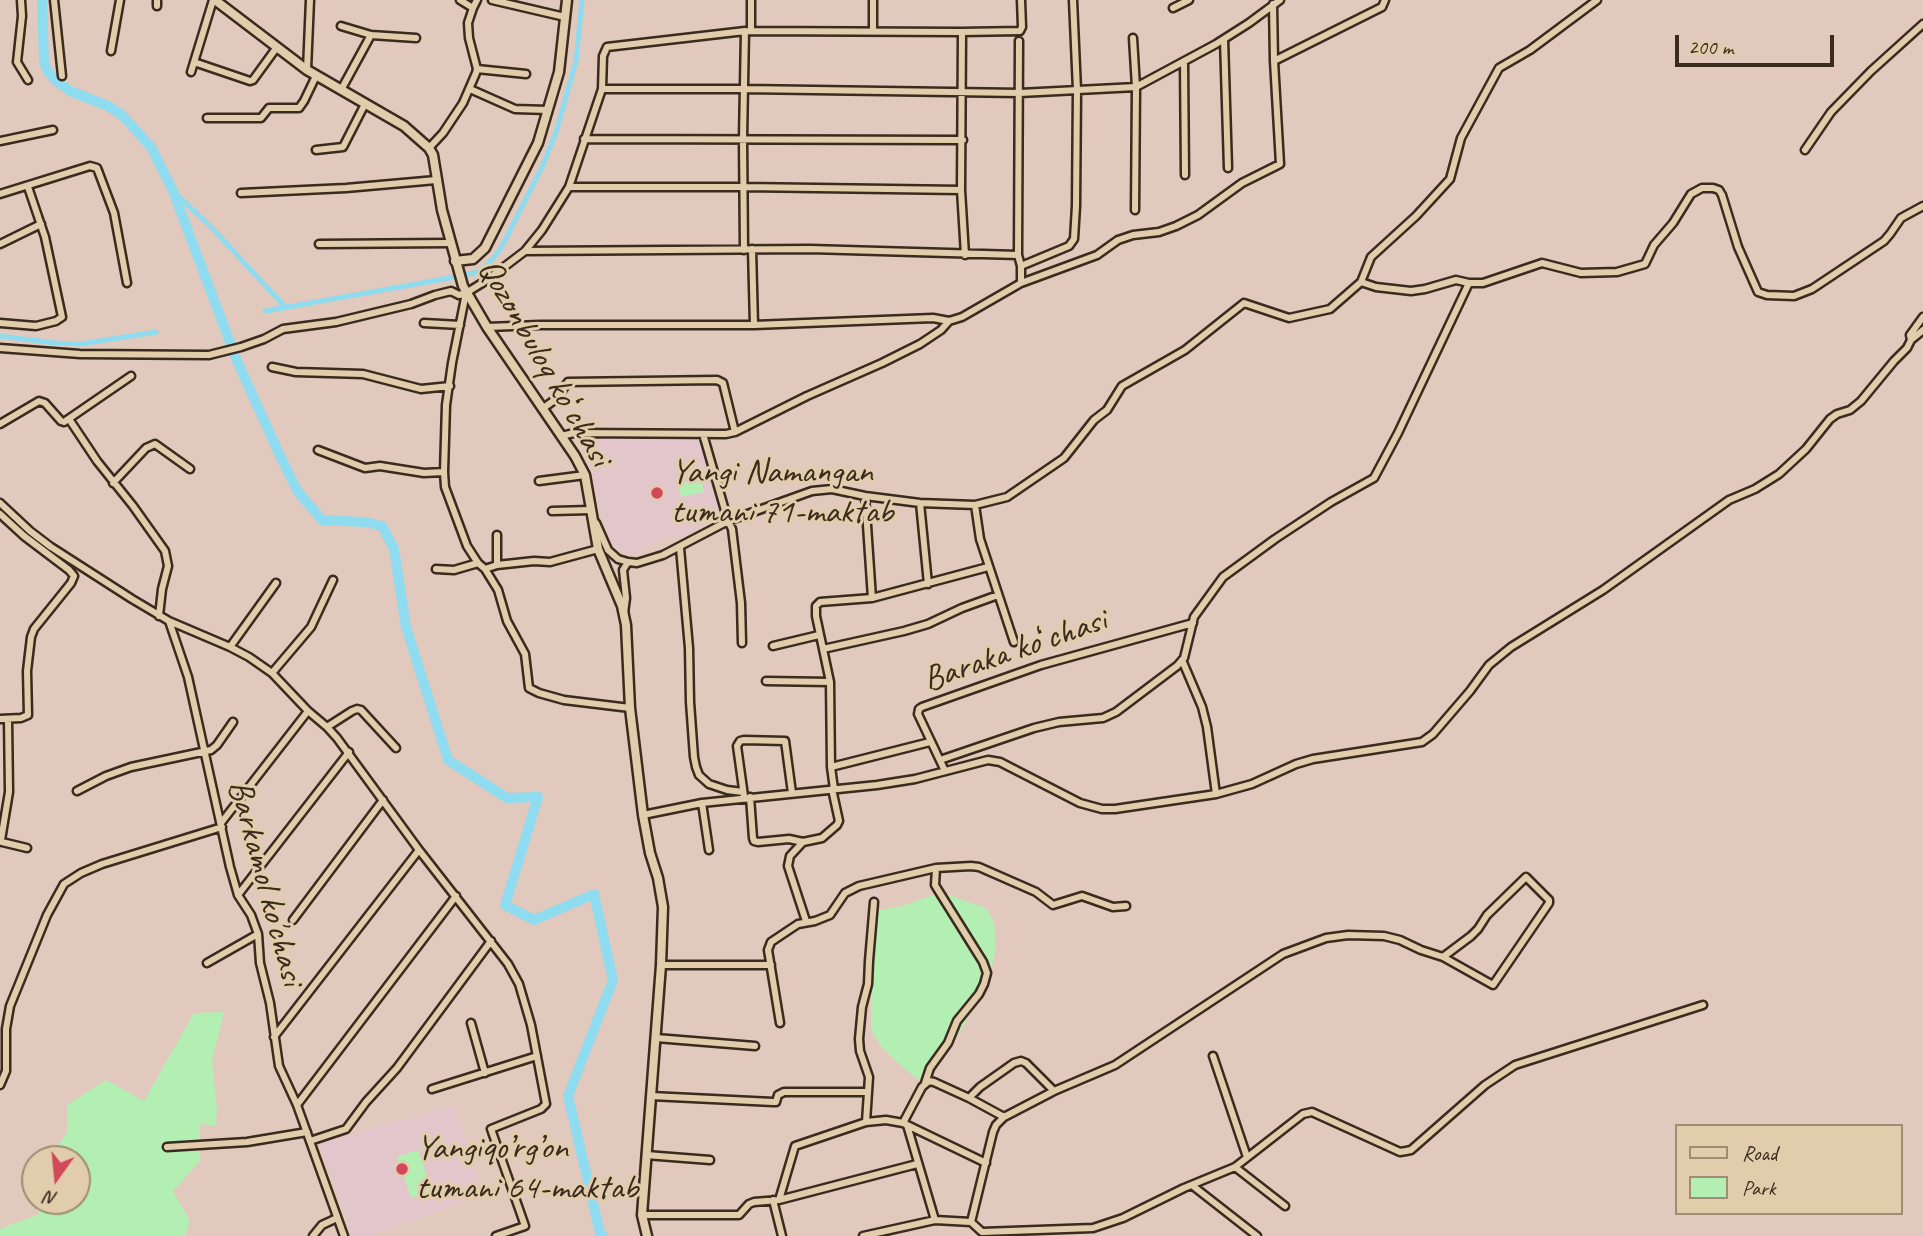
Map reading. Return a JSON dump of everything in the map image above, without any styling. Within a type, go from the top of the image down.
[{"type":"main road","points":[[214,0],[307,70],[404,126],[429,148]]},
{"type":"main road","points":[[456,265],[473,258],[485,248],[538,143],[559,72],[567,0]]},
{"type":"main road","name":"Qozonbuloq koʻchasi","points":[[429,148],[433,155],[436,180],[456,265],[465,289],[487,327],[575,456],[585,475],[598,549],[622,606],[630,708],[643,814],[663,907],[642,1214],[647,1236]]},
{"type":"street","points":[[21,0],[22,23],[17,62],[28,80]]},
{"type":"street","points":[[54,0],[62,76]]},
{"type":"street","points":[[111,51],[120,0]]},
{"type":"street","points":[[191,72],[214,0]]},
{"type":"street","points":[[307,70],[310,0]]},
{"type":"street","points":[[460,0],[473,8]]},
{"type":"street","points":[[429,148],[443,133],[463,103],[477,69],[468,38],[468,23],[477,0]]},
{"type":"street","points":[[492,0],[565,18]]},
{"type":"street","points":[[751,0],[743,139],[754,325]]},
{"type":"street","points":[[873,0],[873,31]]},
{"type":"street","points":[[0,348],[80,354],[209,355],[242,347],[283,329],[336,322],[411,304],[451,291],[459,295],[465,289],[487,280],[526,251],[569,187],[602,89],[603,56],[607,47],[748,31],[1020,31],[1021,0]]},
{"type":"street","points":[[1021,267],[1069,246],[1074,239],[1077,90],[1073,0]]},
{"type":"street","points":[[1173,8],[1189,0]]},
{"type":"street","points":[[1274,61],[1382,7],[1385,0]]},
{"type":"street","points":[[552,511],[592,513],[608,550],[618,559],[628,562],[645,561],[680,548],[728,521],[812,491],[832,489],[920,503],[975,505],[1007,497],[1064,458],[1094,420],[1107,410],[1122,386],[1185,350],[1244,303],[1289,318],[1330,309],[1361,282],[1371,257],[1416,216],[1450,179],[1461,138],[1499,68],[1530,50],[1597,0]]},
{"type":"street","points":[[602,89],[1020,93],[1136,87],[1224,39],[1276,2]]},
{"type":"street","points":[[487,327],[754,325],[933,318],[949,321],[962,317],[1021,283],[1097,256],[1118,240],[1176,226],[1198,215],[1242,183],[1280,164],[1274,61],[1276,2]]},
{"type":"street","points":[[1805,150],[1831,112],[1923,24]]},
{"type":"street","points":[[341,26],[371,35],[416,38]]},
{"type":"street","points":[[962,32],[961,190],[965,255]]},
{"type":"street","points":[[341,90],[371,35]]},
{"type":"street","points":[[1133,38],[1136,87],[1135,210]]},
{"type":"street","points":[[1224,39],[1228,168]]},
{"type":"street","points":[[1019,41],[1018,255],[1021,283]]},
{"type":"street","points":[[194,62],[250,81],[277,47]]},
{"type":"street","points":[[1184,62],[1185,175]]},
{"type":"street","points":[[477,69],[526,74]]},
{"type":"street","points":[[206,118],[261,118],[269,108],[299,108],[316,75]]},
{"type":"street","points":[[470,89],[515,109],[548,110]]},
{"type":"street","points":[[316,150],[342,147],[365,104]]},
{"type":"street","points":[[0,141],[53,130]]},
{"type":"street","points":[[584,139],[963,140]]},
{"type":"street","points":[[0,194],[90,166],[97,168],[114,213],[127,283]]},
{"type":"street","points":[[241,193],[436,180]]},
{"type":"street","points":[[0,323],[36,326],[62,317],[41,224],[27,187]]},
{"type":"street","points":[[569,187],[961,190]]},
{"type":"street","points":[[1361,282],[1411,291],[1456,280],[1483,283],[1542,263],[1581,273],[1617,272],[1645,264],[1654,245],[1673,223],[1691,194],[1702,188],[1713,188],[1719,190],[1722,195],[1738,247],[1758,292],[1794,296],[1812,289],[1884,241],[1901,218],[1923,206]]},
{"type":"street","points":[[0,244],[41,224]]},
{"type":"street","points":[[538,235],[546,251]]},
{"type":"street","points":[[319,244],[451,243]]},
{"type":"street","points":[[526,251],[810,249],[1018,255]]},
{"type":"street","points":[[940,761],[1034,728],[1059,722],[1093,719],[1116,712],[1177,666],[1182,660],[1194,618],[1223,577],[1331,502],[1374,478],[1469,283]]},
{"type":"street","points":[[465,289],[446,405],[444,472],[445,487],[467,546],[498,590],[507,621],[525,654],[530,688],[564,700],[630,708]]},
{"type":"street","points":[[1911,341],[1910,335],[1923,317]]},
{"type":"street","points":[[561,436],[574,433],[735,432],[920,344],[949,321]]},
{"type":"street","points":[[424,323],[460,325]]},
{"type":"street","points":[[643,814],[746,796],[877,785],[915,779],[988,760],[1000,762],[1080,803],[1102,809],[1134,807],[1216,794],[1252,785],[1313,759],[1422,742],[1433,734],[1489,665],[1511,647],[1603,590],[1730,500],[1779,474],[1806,449],[1830,419],[1850,410],[1861,401],[1923,330]]},
{"type":"street","points":[[271,367],[296,372],[363,374],[421,389],[450,386]]},
{"type":"street","points":[[0,425],[39,401],[45,403],[63,422],[131,376]]},
{"type":"street","points":[[542,409],[556,399],[568,382],[717,380],[723,383],[735,432]]},
{"type":"street","points":[[69,419],[165,551],[168,559],[159,616]]},
{"type":"street","points":[[703,433],[732,528],[739,579],[742,643]]},
{"type":"street","points":[[113,483],[146,447],[155,444],[190,469]]},
{"type":"street","points":[[318,450],[365,468],[444,472]]},
{"type":"street","points":[[539,481],[585,475]]},
{"type":"street","points":[[865,496],[872,598]]},
{"type":"street","points":[[0,503],[51,547],[159,616],[230,647],[272,673],[349,752],[419,850],[508,964],[519,985],[531,1025],[545,1106],[491,1129],[528,1236]]},
{"type":"street","points":[[920,503],[928,584]]},
{"type":"street","name":"Baraka koʻchasi","points":[[975,505],[980,539],[1014,642]]},
{"type":"street","points":[[0,514],[74,576],[34,629],[31,637],[27,671],[28,715],[0,719]]},
{"type":"street","points":[[497,535],[497,565]]},
{"type":"street","points":[[680,548],[696,767],[699,775],[709,784],[746,796]]},
{"type":"street","points":[[485,569],[534,561],[550,562],[598,549]]},
{"type":"street","points":[[436,569],[454,570],[478,562]]},
{"type":"street","points":[[624,616],[624,570],[628,562]]},
{"type":"street","points":[[792,793],[785,741],[744,740],[738,743],[754,841],[789,839],[803,842],[822,838],[839,821],[831,768],[830,682],[815,610],[820,602],[872,598],[988,567]]},
{"type":"street","points":[[272,673],[311,627],[333,580]]},
{"type":"street","points":[[230,647],[276,583]]},
{"type":"street","points":[[823,649],[916,628],[998,595]]},
{"type":"street","name":"Barkamol ko'chasi","points":[[169,621],[188,677],[238,895],[251,915],[258,934],[279,1066],[297,1105],[344,1236]]},
{"type":"street","name":"Baraka koʻchasi","points":[[945,771],[917,712],[922,707],[1041,665],[1193,623]]},
{"type":"street","points":[[773,646],[819,635]]},
{"type":"street","points":[[1182,660],[1195,686],[1207,727],[1216,794]]},
{"type":"street","points":[[766,681],[830,682]]},
{"type":"street","points":[[327,727],[352,710],[361,710],[396,748]]},
{"type":"street","points":[[0,1085],[6,1071],[5,1029],[10,1006],[47,915],[65,884],[102,864],[222,825],[308,711]]},
{"type":"street","points":[[8,719],[9,792],[1,832],[2,842],[27,848]]},
{"type":"street","points":[[77,791],[131,767],[211,750],[233,722]]},
{"type":"street","points":[[831,768],[930,742]]},
{"type":"street","points":[[238,895],[349,752]]},
{"type":"street","points":[[293,920],[383,800]]},
{"type":"street","points":[[702,803],[709,850]]},
{"type":"street","points":[[803,842],[790,856],[788,866],[806,921]]},
{"type":"street","points":[[274,1037],[419,850]]},
{"type":"street","points":[[935,1220],[905,1124],[928,1072],[948,1043],[957,1021],[982,989],[987,974],[983,962],[935,885],[936,867]]},
{"type":"street","points":[[780,1023],[768,950],[771,942],[798,924],[830,915],[845,893],[851,890],[936,867],[979,867],[1036,892],[1053,905],[1082,896],[1113,907],[1126,906]]},
{"type":"street","points":[[971,1222],[993,1132],[1004,1116],[1115,1065],[1283,954],[1326,938],[1367,934],[1400,940],[1443,957],[1493,985],[1549,900],[1526,877],[1487,915],[1471,936],[1443,957]]},
{"type":"street","points":[[297,1105],[456,896]]},
{"type":"street","points":[[866,1122],[869,1077],[859,1040],[862,1007],[868,984],[874,902]]},
{"type":"street","points":[[207,963],[258,934]]},
{"type":"street","points":[[310,1141],[346,1129],[397,1068],[491,941]]},
{"type":"street","points":[[661,965],[771,965]]},
{"type":"street","points":[[863,1236],[935,1220],[971,1222],[982,1234],[1093,1228],[1123,1218],[1235,1167],[1303,1114],[1312,1112],[1400,1152],[1411,1150],[1485,1085],[1515,1065],[1703,1005]]},
{"type":"street","points":[[471,1023],[485,1073]]},
{"type":"street","points":[[656,1038],[755,1046]]},
{"type":"street","points":[[432,1089],[537,1056]]},
{"type":"street","points":[[1213,1056],[1247,1157]]},
{"type":"street","points":[[968,1098],[1014,1063],[1021,1061],[1054,1091]]},
{"type":"street","points":[[925,1083],[934,1082],[1004,1116]]},
{"type":"street","points":[[651,1096],[768,1102],[776,1101],[779,1095],[785,1093],[869,1092]]},
{"type":"street","points":[[782,1236],[776,1200],[795,1146],[866,1122],[886,1120],[905,1124],[986,1163]]},
{"type":"street","points":[[167,1147],[247,1142],[307,1132]]},
{"type":"street","points":[[646,1155],[710,1160]]},
{"type":"street","points":[[642,1214],[737,1215],[742,1214],[749,1204],[776,1200],[917,1164]]},
{"type":"street","points":[[1235,1167],[1285,1206]]},
{"type":"street","points":[[1193,1185],[1257,1236]]},
{"type":"street","points":[[313,1236],[322,1225],[337,1218]]},
{"type":"street","points":[[496,1236],[525,1226]]},
{"type":"shaded area","name":"Yangi Namangan tumani 71-maktab","points":[[575,437],[702,437],[722,513],[681,538],[670,536],[627,555],[609,543],[593,474]]},
{"type":"shaded area","name":"Yangiqo’rg’on tumani 64-maktab","points":[[454,1106],[483,1195],[368,1236],[353,1236],[320,1144]]},
{"type":"green space","points":[[701,479],[704,492],[681,497],[678,484]]},
{"type":"green space","points":[[940,892],[986,908],[994,922],[996,948],[989,980],[950,1049],[926,1076],[919,1080],[883,1049],[871,1030],[871,962],[877,910],[903,906]]},
{"type":"green space","points":[[224,1012],[212,1061],[217,1108],[216,1126],[200,1124],[200,1161],[173,1191],[190,1221],[185,1236],[0,1236],[0,1229],[36,1215],[91,1215],[91,1145],[58,1145],[67,1132],[67,1105],[106,1080],[144,1101],[194,1013]]},
{"type":"green space","points":[[418,1150],[432,1191],[411,1198],[397,1157]]},
{"type":"waterway","points":[[42,0],[44,62],[48,72],[70,91],[108,106],[122,115],[151,147],[173,191],[237,361],[298,492],[322,520],[365,522],[382,526],[394,549],[406,627],[448,760],[507,798],[538,797],[505,905],[534,920],[594,894],[613,980],[568,1096],[600,1233],[603,1236]]},
{"type":"waterway","points":[[265,311],[461,276],[478,272],[490,262],[501,248],[542,167],[556,132],[576,61],[582,0]]},
{"type":"waterway","points":[[173,191],[213,229],[286,308]]},
{"type":"waterway","points":[[0,336],[80,344],[156,332]]},
{"type":"place","name":"Yangi Namangan tumani 71-maktab","points":[[657,493]]},
{"type":"place","name":"Yangiqo’rg’on tumani 64-maktab","points":[[402,1169]]}]
